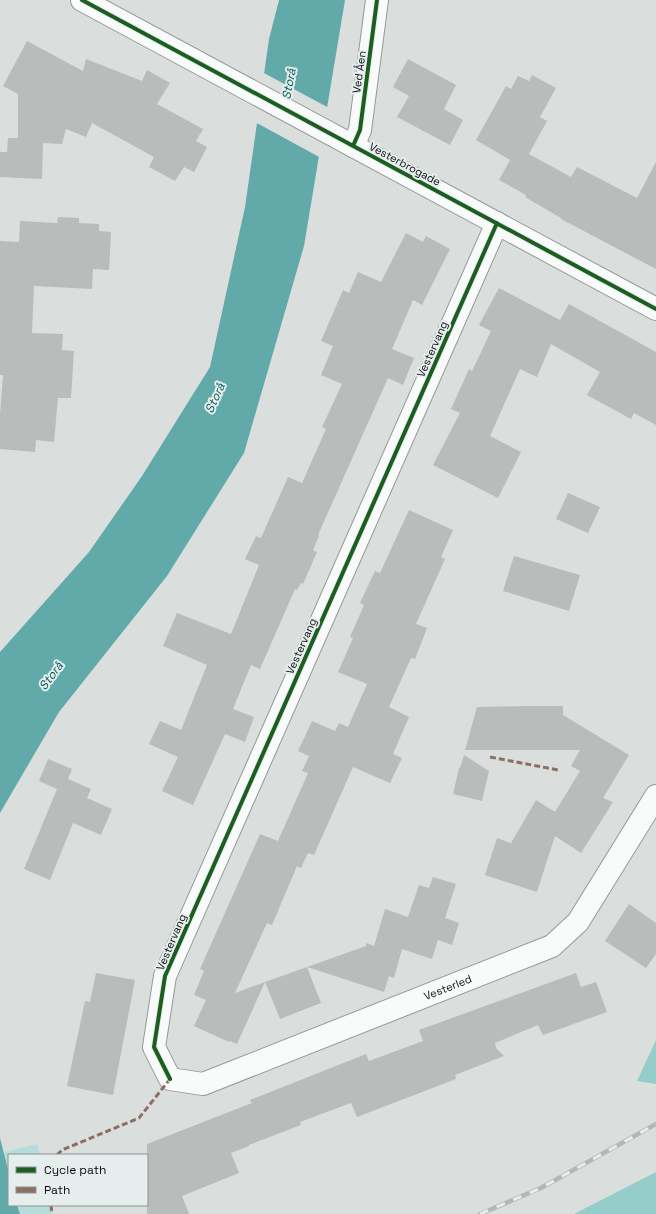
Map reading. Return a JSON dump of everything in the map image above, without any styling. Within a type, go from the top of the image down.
[{"type":"street","name":"Vesterbrogade","points":[[82,0],[656,309]]},
{"type":"street","name":"Ved Åen","points":[[353,146],[360,130],[378,0]]},
{"type":"street","name":"Vestervang","points":[[170,1079],[154,1047],[165,976],[497,223]]},
{"type":"street","name":"Vesterled","points":[[170,1079],[203,1084],[552,946],[578,922],[656,796]]},
{"type":"shaded area","points":[[656,1040],[656,1084],[637,1081]]},
{"type":"shaded area","points":[[37,1144],[40,1154],[8,1154],[8,1169],[4,1152]]},
{"type":"shaded area","points":[[656,1172],[656,1214],[574,1214]]},
{"type":"shaded area","points":[[17,1206],[51,1206],[53,1214],[20,1214]]},
{"type":"water","name":"Storå","points":[[279,0],[345,0],[304,246],[244,453],[167,576],[59,712],[0,813],[0,652],[89,552],[142,476],[210,367],[245,207],[269,39]]},
{"type":"water","points":[[0,1138],[8,1169],[8,1206],[17,1206],[20,1214],[0,1214]]},
{"type":"pier","points":[[262,72],[329,108],[321,158],[255,122]]},
{"type":"building","points":[[27,41],[83,71],[86,59],[142,81],[147,70],[170,83],[157,104],[203,129],[196,141],[207,147],[194,172],[184,167],[175,181],[149,167],[154,157],[92,123],[86,137],[66,129],[62,144],[43,143],[42,179],[0,177],[0,152],[7,152],[8,138],[18,138],[18,94],[3,86]]},
{"type":"building","points":[[408,59],[456,85],[444,109],[463,120],[450,145],[397,117],[409,96],[393,87]]},
{"type":"building","points":[[532,75],[556,88],[540,117],[547,121],[529,154],[571,177],[577,167],[637,198],[656,162],[656,269],[561,219],[525,197],[526,195],[499,180],[510,160],[476,140],[506,86],[511,89],[518,76],[529,81]]},
{"type":"building","points":[[58,217],[79,218],[79,223],[99,224],[99,231],[111,232],[109,270],[93,269],[92,289],[34,286],[32,333],[63,334],[62,350],[74,351],[71,398],[58,398],[54,442],[36,440],[35,452],[0,449],[0,414],[3,375],[0,375],[0,241],[19,242],[20,221],[57,223]]},
{"type":"building","points":[[406,233],[423,242],[426,236],[450,249],[422,305],[413,300],[392,349],[414,358],[403,385],[388,378],[318,535],[319,536],[313,550],[317,552],[303,584],[301,583],[297,590],[295,589],[260,669],[251,665],[233,709],[254,717],[245,742],[225,734],[193,805],[162,791],[178,757],[149,744],[160,721],[181,730],[207,665],[163,646],[177,613],[231,634],[259,565],[245,559],[256,536],[261,538],[288,477],[302,483],[326,429],[322,427],[342,384],[321,375],[333,346],[321,341],[343,290],[349,293],[358,272],[381,282]]},
{"type":"building","points":[[499,288],[560,320],[569,304],[656,352],[656,425],[634,413],[631,419],[587,395],[600,372],[551,344],[537,377],[520,369],[490,436],[521,452],[498,498],[433,465],[460,413],[451,409],[469,369],[472,371],[491,331],[479,325]]},
{"type":"building","points":[[568,493],[600,507],[588,533],[556,519]]},
{"type":"building","points":[[409,510],[453,530],[441,557],[445,559],[416,624],[427,628],[415,659],[411,658],[389,707],[409,717],[393,754],[402,758],[390,783],[353,767],[314,855],[308,853],[301,868],[297,866],[272,925],[267,923],[235,993],[265,982],[237,1044],[230,1041],[229,1042],[194,1026],[206,1000],[194,995],[204,971],[200,969],[260,834],[278,841],[308,773],[302,771],[309,756],[298,751],[312,721],[335,731],[339,723],[348,727],[367,684],[338,672],[353,638],[350,637],[364,605],[360,603],[375,571],[380,573]]},
{"type":"building","points":[[514,556],[580,575],[569,611],[503,591]]},
{"type":"building","points":[[563,706],[563,715],[629,755],[603,798],[613,802],[581,853],[555,836],[537,892],[485,875],[497,838],[511,843],[536,800],[555,812],[580,771],[571,766],[580,750],[465,750],[477,707]]},
{"type":"building","points":[[464,755],[489,771],[482,801],[453,794],[459,768]]},
{"type":"building","points":[[48,759],[72,769],[68,779],[91,789],[87,798],[112,809],[101,835],[73,823],[50,880],[24,869],[57,789],[39,781]]},
{"type":"building","points":[[433,877],[456,884],[445,918],[459,923],[452,945],[438,940],[432,959],[402,949],[394,978],[389,976],[384,992],[307,967],[366,946],[366,943],[374,946],[385,909],[408,917],[419,885],[429,888]]},
{"type":"building","points":[[629,904],[656,923],[656,954],[646,968],[605,941]]},
{"type":"building","points":[[307,967],[321,1003],[280,1019],[265,982]]},
{"type":"building","points":[[96,973],[135,980],[113,1095],[67,1086],[85,1001],[90,1002]]},
{"type":"building","points":[[576,973],[581,987],[596,982],[607,1012],[543,1035],[538,1025],[495,1043],[496,1048],[504,1056],[455,1075],[456,1079],[357,1117],[351,1103],[300,1122],[301,1125],[231,1153],[239,1173],[182,1196],[189,1214],[147,1214],[147,1144],[252,1103],[250,1100],[366,1054],[369,1061],[423,1041],[419,1030]]},
{"type":"railway","points":[[480,1214],[541,1188],[656,1124]]},
{"type":"marked path","points":[[490,757],[558,770]]},
{"type":"marked path","points":[[58,1154],[62,1150],[139,1118],[170,1079]]},
{"type":"marked path","points":[[51,1206],[52,1214]]},
{"type":"cycle path","points":[[82,0],[656,309]]},
{"type":"cycle path","points":[[353,146],[360,130],[377,0]]},
{"type":"cycle path","points":[[170,1079],[154,1047],[165,976],[497,223]]}]
